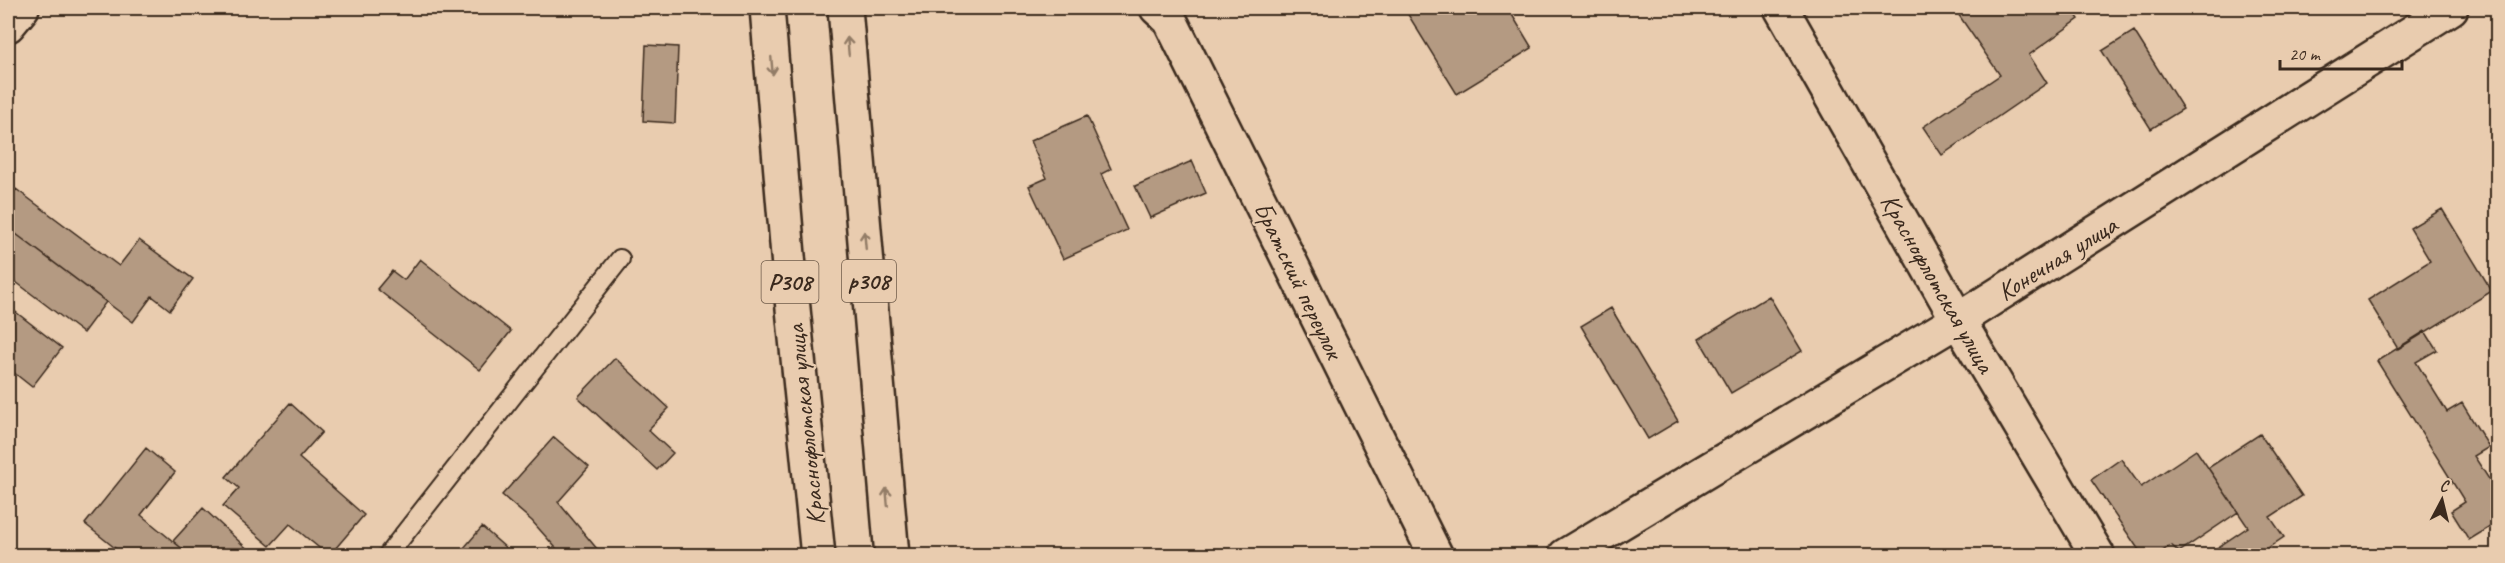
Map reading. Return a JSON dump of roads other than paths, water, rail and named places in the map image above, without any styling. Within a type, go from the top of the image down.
[{"type":"street","points":[[8,25],[22,8]]},
{"type":"street","name":"Краснофлотская улица","points":[[767,8],[790,279],[818,555]]},
{"type":"street","name":"p308","points":[[845,8],[892,555]]},
{"type":"street","name":"Краснофлотская улица","points":[[1781,8],[1958,320],[2098,555]]},
{"type":"street","name":"Конечная улица","points":[[1565,555],[1958,320],[2451,8]]},
{"type":"street","name":"Братский переулок","points":[[1173,12],[1436,555]]},
{"type":"lane","points":[[387,555],[620,259]]}]
